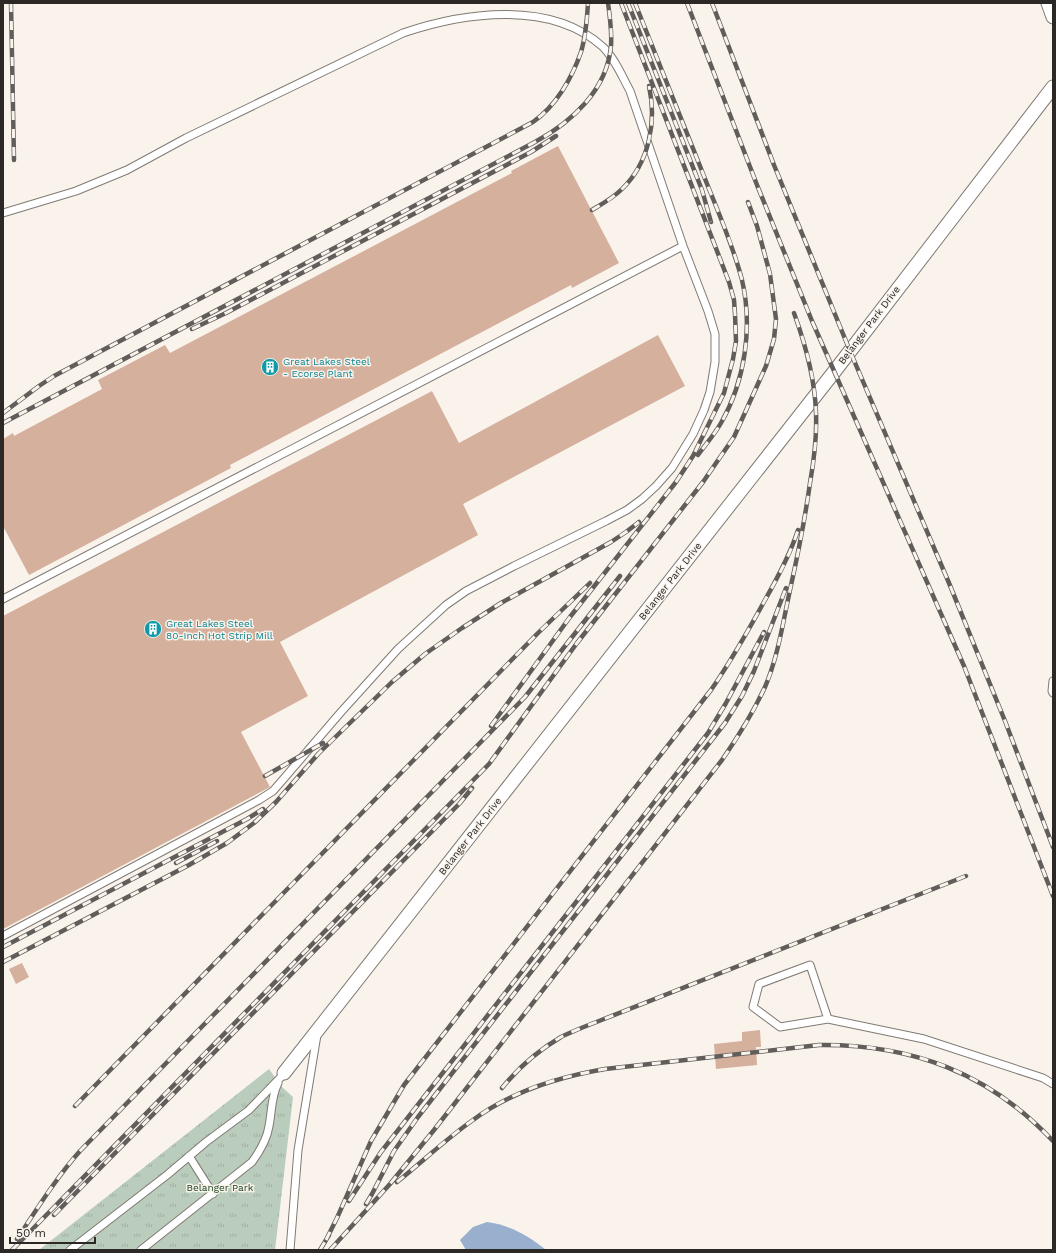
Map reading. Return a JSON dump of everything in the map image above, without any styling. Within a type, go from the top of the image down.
[{"type":"street","points":[[1048,3],[1053,17]]},
{"type":"street","name":"Belanger Park Drive","points":[[282,1075],[834,372],[1053,87]]},
{"type":"lane","points":[[3,213],[76,191],[127,170],[186,138],[403,33],[427,25],[468,16],[527,13],[544,15],[578,29],[595,40],[610,55],[627,85],[715,334],[715,362],[710,392],[704,410],[693,434],[672,468],[642,499],[620,514],[466,591],[446,605],[398,649],[341,712],[293,769],[272,791],[259,800],[3,936]]},
{"type":"lane","points":[[3,598],[683,246]]},
{"type":"lane","points":[[1053,681],[1053,693]]},
{"type":"lane","points":[[828,1019],[810,965],[760,984],[753,1007],[780,1028],[828,1019],[924,1039],[1043,1078],[1053,1084]]},
{"type":"lane","points":[[290,1250],[298,1150],[318,1029]]},
{"type":"lane","points":[[70,1250],[249,1110],[282,1075]]},
{"type":"lane","points":[[141,1250],[252,1162],[266,1140],[272,1100],[275,1089],[282,1075]]},
{"type":"lane","points":[[189,1156],[213,1194]]},
{"type":"green space","name":"Belanger Park","points":[[269,1069],[282,1087],[293,1097],[275,1250],[39,1250]]},
{"type":"water","points":[[487,1222],[511,1228],[533,1240],[546,1250],[466,1250],[460,1240],[473,1227]]},
{"type":"building","name":"Great Lakes Steel - Ecorse Plant","points":[[558,146],[619,263],[572,288],[571,285],[230,465],[231,468],[29,575],[3,526],[3,439],[13,433],[14,436],[102,389],[98,380],[165,345],[170,353],[512,173],[511,171]]},
{"type":"building","name":"Great Lakes Steel 80-Inch Hot Strip Mill","points":[[658,335],[685,386],[463,504],[478,535],[280,642],[308,696],[241,732],[270,787],[3,929],[3,616],[432,391],[459,443]]},
{"type":"building","points":[[22,963],[29,977],[16,984],[9,969]]},
{"type":"building","points":[[760,1030],[761,1047],[756,1047],[757,1065],[716,1069],[714,1044],[742,1041],[742,1032]]},
{"type":"railway","points":[[11,3],[14,160]]},
{"type":"railway","points":[[3,413],[54,376],[533,122],[556,100],[573,72],[584,40],[588,3]]},
{"type":"railway","points":[[3,423],[535,142],[562,125],[585,103],[603,77],[611,46],[608,3]]},
{"type":"railway","points":[[491,726],[570,617],[676,482],[693,456],[724,393],[733,359],[736,341],[735,314],[734,300],[729,282],[621,3]]},
{"type":"railway","points":[[628,3],[702,190],[711,222]]},
{"type":"railway","points":[[635,3],[728,237],[738,265],[745,298],[747,335],[745,353],[736,390],[721,423],[698,455]]},
{"type":"railway","points":[[687,3],[757,185],[812,321],[964,666],[1053,896]]},
{"type":"railway","points":[[712,3],[774,165],[850,351],[949,583],[1005,721],[1053,847]]},
{"type":"railway","points":[[592,210],[622,189],[639,167],[645,154],[649,141],[652,114],[649,86]]},
{"type":"railway","points":[[192,329],[226,313],[531,152],[556,136]]},
{"type":"railway","points":[[12,1250],[489,764],[577,643],[703,482],[734,437],[766,366],[774,339],[776,319],[770,274],[757,226],[748,202]]},
{"type":"railway","points":[[330,1250],[390,1184],[434,1130],[722,760],[745,725],[765,687],[770,676],[780,639],[796,563],[804,523],[815,448],[816,422],[812,375],[806,350],[794,313]]},
{"type":"railway","points":[[3,962],[189,865],[227,843],[254,823],[276,802],[319,753],[392,682],[425,654],[501,603],[611,542],[639,522]]},
{"type":"railway","points":[[326,1240],[371,1141],[404,1085],[711,690],[739,646],[775,583],[798,530]]},
{"type":"railway","points":[[17,1239],[39,1205],[80,1151],[525,697],[620,576]]},
{"type":"railway","points":[[75,1106],[538,633],[590,583]]},
{"type":"railway","points":[[366,1204],[394,1151],[418,1117],[725,723],[742,696],[754,671],[786,588]]},
{"type":"railway","points":[[349,1201],[381,1152],[708,733],[764,632]]},
{"type":"railway","points":[[265,776],[323,743]]},
{"type":"railway","points":[[54,1215],[460,803],[472,788]]},
{"type":"railway","points":[[3,947],[247,819],[263,809]]},
{"type":"railway","points":[[176,863],[217,841]]},
{"type":"railway","points":[[502,1088],[515,1073],[537,1054],[561,1037],[966,876]]},
{"type":"railway","points":[[397,1182],[453,1135],[488,1110],[520,1093],[553,1081],[605,1069],[819,1045],[853,1046],[886,1050],[917,1057],[947,1067],[975,1080],[1003,1097],[1028,1117],[1053,1141]]},
{"type":"railway","points":[[320,1250],[329,1235]]},
{"type":"place","name":"Great Lakes Steel - Ecorse Plant","points":[[270,367]]},
{"type":"place","name":"Great Lakes Steel 80-Inch Hot Strip Mill","points":[[153,629]]}]
